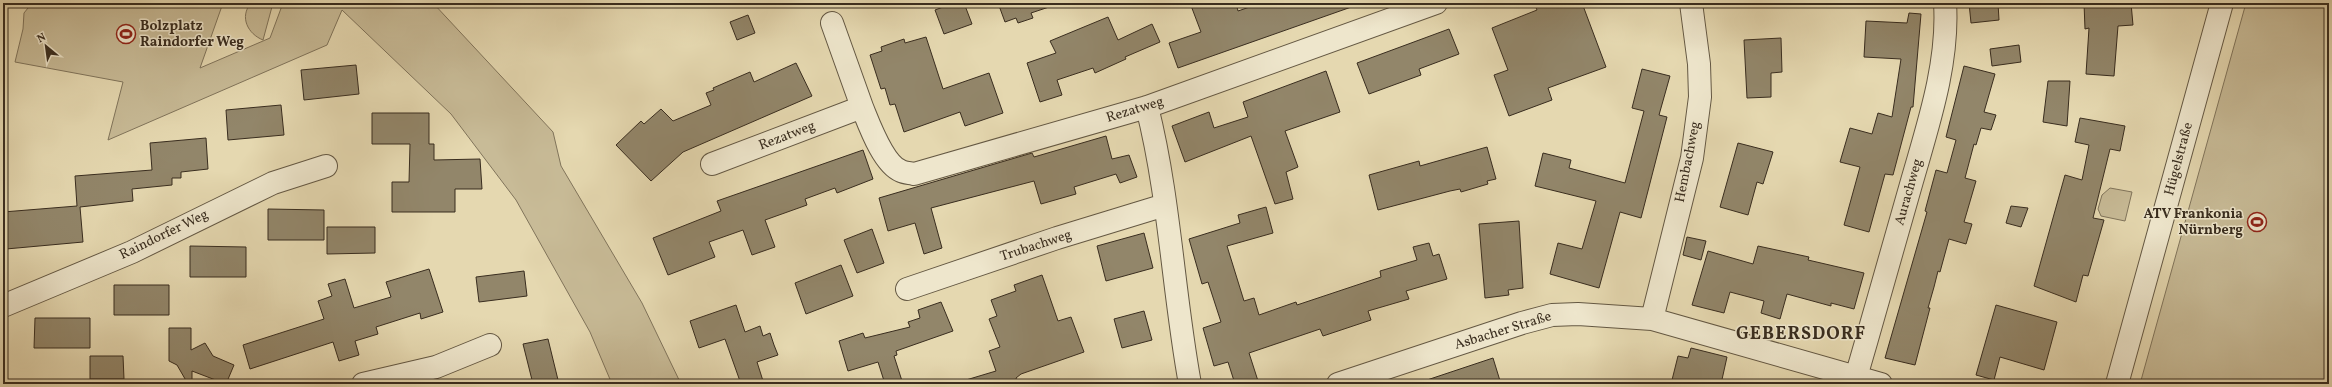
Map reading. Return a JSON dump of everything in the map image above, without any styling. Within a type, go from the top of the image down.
[{"type":"street","name":"Rezatweg","points":[[832,23],[871,130],[890,162],[900,171],[914,174],[1147,108],[1436,3]]},
{"type":"street","name":"Hembachweg","points":[[1652,319],[1692,158],[1700,97],[1699,64],[1691,3]]},
{"type":"street","name":"Aurachweg","points":[[1856,377],[1926,132],[1940,71],[1944,38],[1945,3]]},
{"type":"street","name":"Hügelstraße","points":[[2117,384],[2222,3]]},
{"type":"street","name":"Rezatweg","points":[[712,164],[862,107]]},
{"type":"street","points":[[1147,108],[1154,138],[1165,205],[1190,384]]},
{"type":"street","name":"Raindorfer Weg","points":[[3,306],[132,252],[273,183],[326,166]]},
{"type":"street","name":"Trubachweg","points":[[907,289],[1057,238],[1165,205]]},
{"type":"street","name":"Asbacher Straße","points":[[1338,384],[1522,323],[1552,315],[1578,314],[1652,319],[1881,384]]},
{"type":"street","points":[[363,384],[436,367],[490,344]]},
{"type":"shaded area","points":[[32,3],[223,3],[200,68],[270,38],[283,3],[392,3],[396,6],[410,3],[433,3],[553,132],[561,166],[642,303],[681,384],[612,384],[590,332],[516,200],[451,114],[342,10],[327,45],[108,140],[123,82],[15,62],[23,29],[24,13]]},
{"type":"shaded area","points":[[251,3],[273,3],[263,40],[253,34],[247,24],[247,8]]},
{"type":"shaded area","name":"ATV Frankonia Nürnberg","points":[[2246,3],[2329,3],[2329,384],[2140,384]]},
{"type":"shaded area","points":[[2110,188],[2132,192],[2125,221],[2101,216],[2098,209],[2102,195]]},
{"type":"building","points":[[954,3],[964,3],[972,24],[944,34],[935,10]]},
{"type":"building","points":[[998,3],[1051,3],[1052,6],[1031,13],[1033,18],[1018,23],[1016,18],[1005,22]]},
{"type":"building","points":[[1190,3],[1236,3],[1238,11],[1261,3],[1357,3],[1357,5],[1178,68],[1169,43],[1201,32]]},
{"type":"building","points":[[1534,3],[1582,3],[1606,67],[1548,88],[1552,100],[1509,116],[1494,75],[1508,70],[1492,28],[1537,10]]},
{"type":"building","points":[[1969,3],[1998,3],[1999,20],[1971,23]]},
{"type":"building","points":[[2084,3],[2131,3],[2133,25],[2118,26],[2114,76],[2086,74],[2089,28],[2085,29]]},
{"type":"building","points":[[1909,13],[1921,14],[1913,107],[1911,107],[1893,175],[1885,174],[1869,232],[1844,225],[1860,167],[1840,162],[1850,128],[1872,134],[1878,113],[1892,117],[1901,59],[1864,57],[1866,21],[1907,23]]},
{"type":"building","points":[[748,15],[755,33],[737,40],[730,22]]},
{"type":"building","points":[[1108,17],[1118,40],[1152,24],[1160,42],[1125,57],[1126,59],[1095,73],[1093,68],[1057,80],[1062,95],[1040,102],[1027,63],[1056,53],[1050,41]]},
{"type":"building","points":[[1449,29],[1459,54],[1419,69],[1421,75],[1369,94],[1357,63]]},
{"type":"building","points":[[926,37],[943,89],[989,73],[1003,113],[965,126],[960,112],[904,132],[895,104],[890,105],[885,88],[881,89],[870,55],[882,51],[881,47],[904,39],[905,43]]},
{"type":"building","points":[[1781,38],[1782,72],[1771,73],[1771,97],[1747,98],[1744,40]]},
{"type":"building","points":[[2019,45],[2021,62],[1992,66],[1990,49]]},
{"type":"building","points":[[796,63],[812,96],[683,152],[651,181],[616,145],[641,121],[644,124],[661,109],[673,121],[711,105],[706,93],[714,90],[713,88],[750,72],[754,82]]},
{"type":"building","points":[[356,65],[359,94],[304,100],[301,70]]},
{"type":"building","points":[[1964,66],[1995,74],[1984,112],[1996,115],[1991,130],[1981,128],[1976,145],[1974,144],[1965,178],[1976,181],[1964,222],[1972,224],[1966,244],[1949,239],[1940,272],[1938,271],[1928,308],[1930,308],[1915,365],[1885,358],[1927,212],[1925,211],[1936,170],[1947,173],[1956,140],[1946,137]]},
{"type":"building","points":[[1642,69],[1670,76],[1659,115],[1667,117],[1641,218],[1620,212],[1599,288],[1550,274],[1558,243],[1582,249],[1596,201],[1535,186],[1543,153],[1571,160],[1569,168],[1625,183],[1644,111],[1632,108]]},
{"type":"building","points":[[1326,71],[1340,112],[1285,131],[1298,167],[1286,172],[1293,199],[1275,204],[1251,136],[1185,162],[1172,126],[1209,112],[1214,128],[1248,117],[1243,102]]},
{"type":"building","points":[[2048,81],[2070,81],[2067,126],[2043,122]]},
{"type":"building","points":[[281,105],[284,135],[228,140],[226,110]]},
{"type":"building","points":[[372,113],[429,113],[429,144],[434,144],[434,160],[480,159],[482,189],[455,189],[455,212],[392,212],[392,182],[409,182],[410,144],[372,144]]},
{"type":"building","points":[[2080,118],[2125,126],[2120,151],[2110,149],[2093,218],[2104,220],[2088,276],[2083,275],[2076,302],[2034,286],[2065,175],[2082,180],[2089,145],[2075,142]]},
{"type":"building","points":[[1106,136],[1112,159],[1129,155],[1137,177],[1120,183],[1116,174],[1074,187],[1076,194],[1041,204],[1034,181],[931,208],[942,248],[924,254],[915,223],[888,231],[879,198],[1032,153],[1034,157]]},
{"type":"building","points":[[206,138],[208,169],[181,172],[181,178],[172,178],[172,185],[132,189],[133,201],[80,207],[83,242],[6,249],[3,212],[77,206],[75,176],[152,170],[150,143]]},
{"type":"building","points":[[1738,143],[1773,152],[1763,184],[1757,182],[1748,215],[1720,207]]},
{"type":"building","points":[[1487,147],[1496,179],[1487,181],[1488,184],[1461,192],[1460,189],[1450,191],[1378,210],[1369,175],[1419,161],[1420,166]]},
{"type":"building","points":[[863,150],[873,179],[837,193],[835,188],[805,199],[807,205],[765,220],[775,247],[752,255],[743,230],[709,242],[715,257],[668,275],[653,238],[721,211],[717,201]]},
{"type":"building","points":[[2011,206],[2028,208],[2021,227],[2006,223]]},
{"type":"building","points":[[1266,207],[1273,233],[1227,246],[1244,301],[1254,298],[1259,315],[1296,302],[1297,305],[1381,277],[1380,271],[1417,260],[1413,247],[1429,243],[1433,256],[1439,254],[1447,279],[1406,291],[1409,299],[1368,311],[1371,320],[1323,336],[1320,329],[1249,353],[1259,384],[1235,384],[1228,362],[1214,366],[1203,328],[1221,322],[1208,282],[1202,284],[1189,239],[1240,223],[1238,215]]},
{"type":"building","points":[[268,209],[324,210],[324,240],[268,240]]},
{"type":"building","points":[[1519,221],[1523,288],[1508,290],[1509,295],[1485,298],[1479,224]]},
{"type":"building","points":[[327,227],[375,227],[375,253],[327,254]]},
{"type":"building","points":[[872,229],[884,263],[857,273],[844,240]]},
{"type":"building","points":[[1144,233],[1153,268],[1106,281],[1097,246]]},
{"type":"building","points":[[1687,237],[1706,241],[1701,260],[1683,255]]},
{"type":"building","points":[[190,246],[246,247],[246,277],[190,277]]},
{"type":"building","points":[[1758,246],[1809,257],[1808,260],[1864,273],[1854,309],[1831,303],[1831,306],[1787,294],[1780,319],[1761,313],[1764,301],[1730,292],[1724,313],[1692,305],[1708,251],[1753,264]]},
{"type":"building","points":[[841,265],[853,296],[806,314],[795,283]]},
{"type":"building","points":[[429,269],[443,312],[421,319],[420,313],[376,327],[378,334],[355,341],[359,355],[339,361],[333,342],[250,369],[243,345],[324,319],[318,301],[332,296],[328,284],[345,279],[354,308],[391,297],[386,282]]},
{"type":"building","points":[[524,271],[527,296],[479,302],[476,277]]},
{"type":"building","points":[[1042,275],[1058,321],[1071,317],[1084,352],[1021,374],[1016,378],[1018,384],[966,384],[966,380],[996,371],[989,351],[1000,347],[989,319],[997,316],[991,300],[1016,291],[1014,285]]},
{"type":"building","points":[[114,285],[169,285],[169,315],[114,315]]},
{"type":"building","points":[[941,302],[953,331],[896,351],[897,355],[894,356],[903,384],[885,384],[878,362],[848,371],[839,341],[863,333],[865,338],[910,327],[908,322],[920,318],[918,310]]},
{"type":"building","points":[[736,305],[745,332],[760,326],[763,336],[770,333],[778,355],[757,362],[764,384],[741,384],[725,339],[699,348],[690,321]]},
{"type":"building","points":[[1996,305],[2057,322],[2044,370],[2000,357],[1994,380],[1976,375]]},
{"type":"building","points":[[1144,311],[1152,340],[1122,348],[1114,319]]},
{"type":"building","points":[[35,318],[90,318],[90,348],[34,348]]},
{"type":"building","points":[[169,328],[191,328],[191,350],[205,343],[213,356],[234,365],[226,384],[192,371],[192,384],[188,384],[177,365],[169,361]]},
{"type":"building","points":[[548,339],[559,384],[533,384],[523,344]]},
{"type":"building","points":[[1691,348],[1727,357],[1721,384],[1671,384],[1678,356],[1688,358]]},
{"type":"building","points":[[90,356],[123,356],[124,379],[90,379]]},
{"type":"building","points":[[1493,358],[1501,384],[1424,384],[1424,381]]},
{"type":"place","name":"Bolzplatz Raindorfer Weg","points":[[126,34]]},
{"type":"place","name":"ATV Frankonia Nürnberg","points":[[2257,222]]},
{"type":"district","name":"GEBERSDORF","points":[[1801,334]]}]
